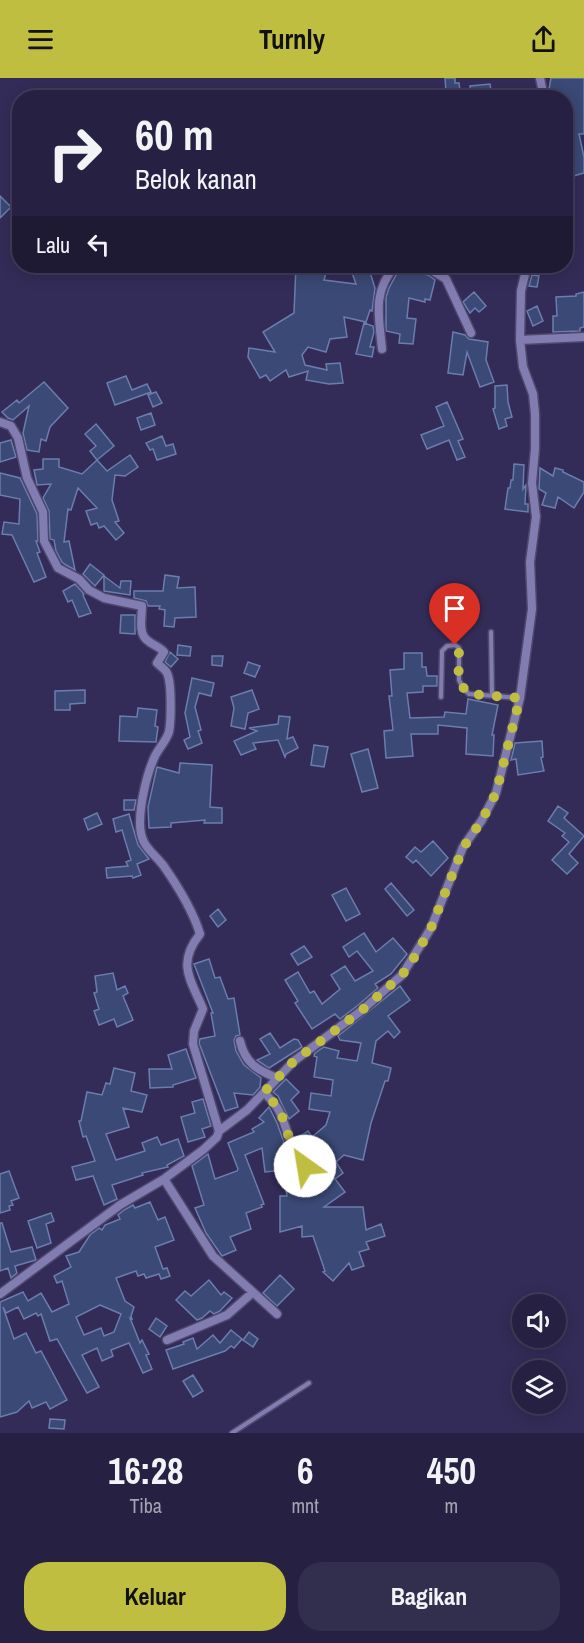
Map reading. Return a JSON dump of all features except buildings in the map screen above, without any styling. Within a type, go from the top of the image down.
[{"type":"street","points":[[382,349],[378,301],[382,284],[390,273]]},
{"type":"street","points":[[438,273],[446,279],[471,333]]},
{"type":"street","points":[[0,1294],[120,1205],[164,1179],[203,1150],[217,1137],[219,1131],[247,1110],[308,1049],[361,1011],[402,975],[431,928],[463,848],[482,820],[496,793],[520,698],[531,617],[530,562],[536,517],[532,483],[536,430],[534,403],[523,367],[520,340],[521,291],[525,273]]},
{"type":"street","points":[[520,340],[584,337]]},
{"type":"street","points":[[0,422],[11,426],[18,438],[27,478],[43,512],[44,541],[58,568],[79,579],[89,590],[104,598],[142,606],[141,630],[148,642],[164,652],[157,663],[166,672],[171,688],[169,729],[150,769],[143,794],[140,825],[148,851],[161,863],[174,883],[195,918],[200,933],[193,943],[186,969],[203,1009],[194,1031],[193,1044],[219,1131]]},
{"type":"street","points":[[240,1041],[248,1062],[277,1078]]},
{"type":"street","points":[[264,1092],[279,1110],[285,1132],[297,1158],[305,1166],[316,1171]]},
{"type":"street","points":[[164,1179],[213,1256],[277,1314]]},
{"type":"street","points":[[166,1340],[227,1316],[252,1293]]},
{"type":"lane","points":[[491,632],[492,695]]},
{"type":"lane","points":[[441,697],[442,651],[447,646],[455,645],[459,648],[459,680],[469,694],[520,698]]},
{"type":"lane","points":[[232,1433],[309,1383]]},
{"type":"route","points":[[305,1166],[297,1158],[292,1148],[279,1110],[264,1092],[308,1049],[335,1032],[402,975],[431,928],[463,848],[493,801],[499,784],[520,698],[469,694],[459,680],[459,648],[455,645]]}]
